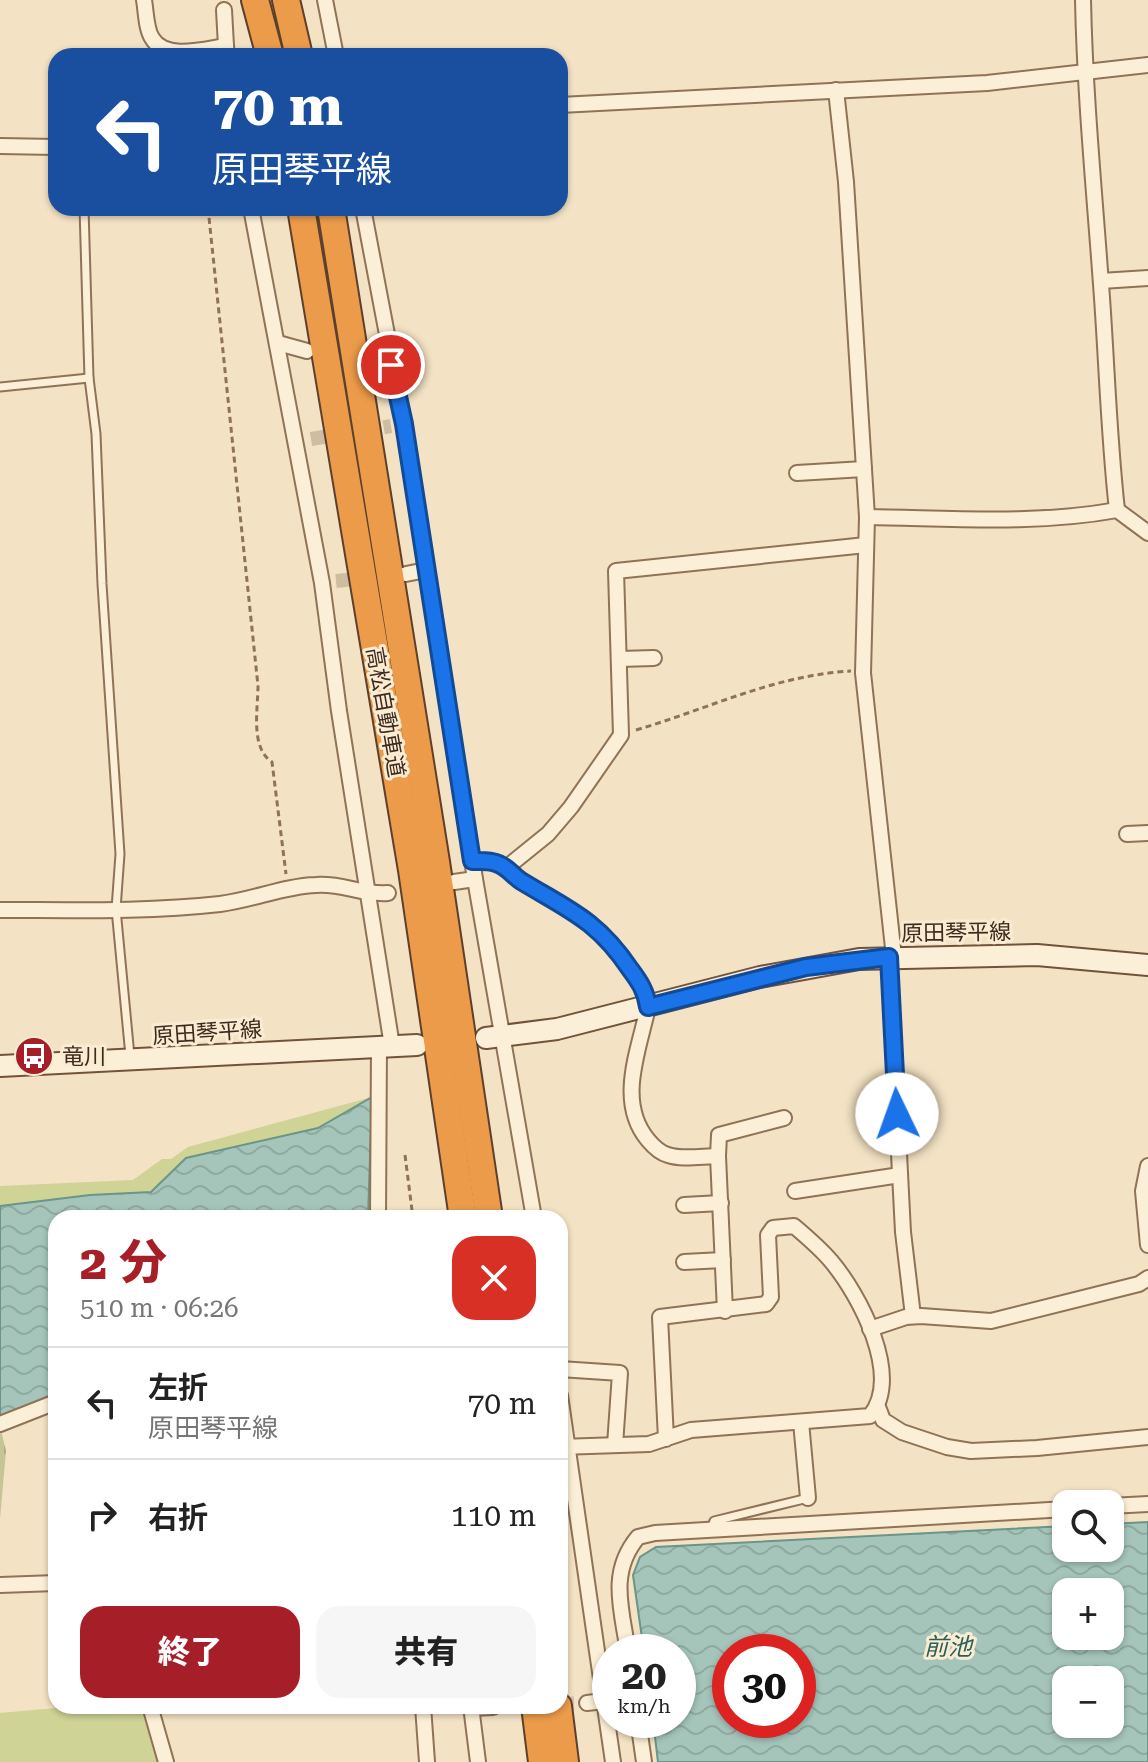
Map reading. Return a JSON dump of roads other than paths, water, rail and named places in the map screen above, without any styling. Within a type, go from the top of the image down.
[{"type":"highway","points":[[255,0],[268,48]]},
{"type":"highway","points":[[286,0],[297,48]]},
{"type":"highway","name":"高松自動車道","points":[[302,216],[412,870],[462,1210]]},
{"type":"highway","name":"高松自動車道","points":[[332,216],[434,847],[488,1210]]},
{"type":"highway","points":[[536,1714],[542,1762]]},
{"type":"highway","points":[[559,1714],[565,1762]]},
{"type":"main road","name":"原田琴平線","points":[[495,1037],[557,1029],[806,967],[891,957],[1037,955],[1148,965]]},
{"type":"main road","name":"原田琴平線","points":[[0,1066],[417,1045]]},
{"type":"street","points":[[144,0],[152,39],[165,48]]},
{"type":"street","points":[[325,0],[334,48]]},
{"type":"street","points":[[1083,0],[1084,73],[1101,281],[1108,436],[1117,510]]},
{"type":"street","points":[[224,10],[226,48]]},
{"type":"street","points":[[568,105],[987,83],[1148,65]]},
{"type":"street","points":[[836,90],[846,182],[867,517],[863,670],[891,957],[903,1232],[913,1316]]},
{"type":"street","points":[[0,146],[48,147]]},
{"type":"street","points":[[253,216],[278,343],[304,441],[329,582],[386,1046],[378,1210]]},
{"type":"street","points":[[364,216],[391,365],[397,425],[426,570],[475,879],[495,1037],[532,1210]]},
{"type":"street","points":[[1101,281],[1148,278]]},
{"type":"street","points":[[278,343],[307,351]]},
{"type":"street","points":[[369,368],[391,365]]},
{"type":"street","points":[[797,473],[864,469]]},
{"type":"street","points":[[867,517],[1068,517],[1117,510],[1148,533]]},
{"type":"street","points":[[506,868],[548,834],[571,807],[621,735],[616,571],[866,545]]},
{"type":"street","points":[[406,574],[426,570]]},
{"type":"street","points":[[619,659],[654,658]]},
{"type":"street","points":[[1127,834],[1148,833]]},
{"type":"street","points":[[472,861],[494,862],[506,868],[602,931],[646,995],[648,1007],[630,1098],[642,1132],[654,1147],[668,1156],[718,1156]]},
{"type":"street","points":[[454,882],[475,879]]},
{"type":"street","points":[[0,910],[221,904],[316,885],[340,885],[368,895],[388,893]]},
{"type":"street","points":[[725,1311],[719,1135],[784,1118]]},
{"type":"street","points":[[1148,1166],[1143,1191],[1148,1245]]},
{"type":"street","points":[[795,1191],[900,1175]]},
{"type":"street","points":[[684,1205],[721,1203]]},
{"type":"street","points":[[666,1439],[660,1317],[766,1304],[771,1297],[768,1235],[773,1228],[794,1226],[831,1261],[849,1287],[870,1329],[882,1367],[878,1407],[883,1420],[902,1432],[947,1447],[971,1451],[1148,1437]]},
{"type":"street","points":[[684,1262],[723,1260]]},
{"type":"street","points":[[870,1329],[913,1316],[991,1321],[1139,1284],[1148,1278]]},
{"type":"street","points":[[568,1370],[620,1373],[615,1445]]},
{"type":"street","points":[[0,1424],[48,1405]]},
{"type":"street","points":[[568,1447],[649,1444],[691,1430],[870,1416],[878,1407]]},
{"type":"street","points":[[801,1422],[808,1498]]},
{"type":"street","points":[[568,1472],[593,1634]]},
{"type":"street","points":[[1124,1505],[1148,1504]]},
{"type":"street","points":[[626,1634],[618,1579],[621,1563],[638,1537],[711,1529],[1052,1510]]},
{"type":"street","points":[[0,1585],[48,1583]]},
{"type":"street","points":[[587,1703],[592,1702]]},
{"type":"street","points":[[152,1714],[166,1762]]},
{"type":"street","points":[[424,1714],[427,1762]]},
{"type":"street","points":[[472,1714],[478,1762]]},
{"type":"street","points":[[609,1738],[613,1762]]},
{"type":"street","points":[[641,1738],[644,1762]]},
{"type":"lane","points":[[84,216],[89,378],[96,434],[104,624],[120,854],[116,909],[130,1061]]},
{"type":"lane","points":[[0,387],[89,378]]},
{"type":"lane","points":[[711,1529],[714,1521],[808,1498]]},
{"type":"water","points":[[372,1097],[368,1210],[48,1210],[48,1396],[0,1417],[0,1206],[90,1195],[151,1192],[186,1158],[318,1128]]},
{"type":"water","name":"前池","points":[[1148,1522],[1148,1762],[658,1762],[655,1738],[696,1738],[696,1634],[641,1634],[633,1575],[640,1557],[656,1547],[1052,1527],[1052,1562],[1124,1562],[1124,1523]]},
{"type":"tunnel","points":[[363,431],[391,426]]},
{"type":"tunnel","points":[[311,439],[342,434]]},
{"type":"tunnel","points":[[336,581],[367,578]]},
{"type":"tunnel","points":[[568,1704],[587,1703]]},
{"type":"place","name":"竜川","points":[[34,1056]]}]
